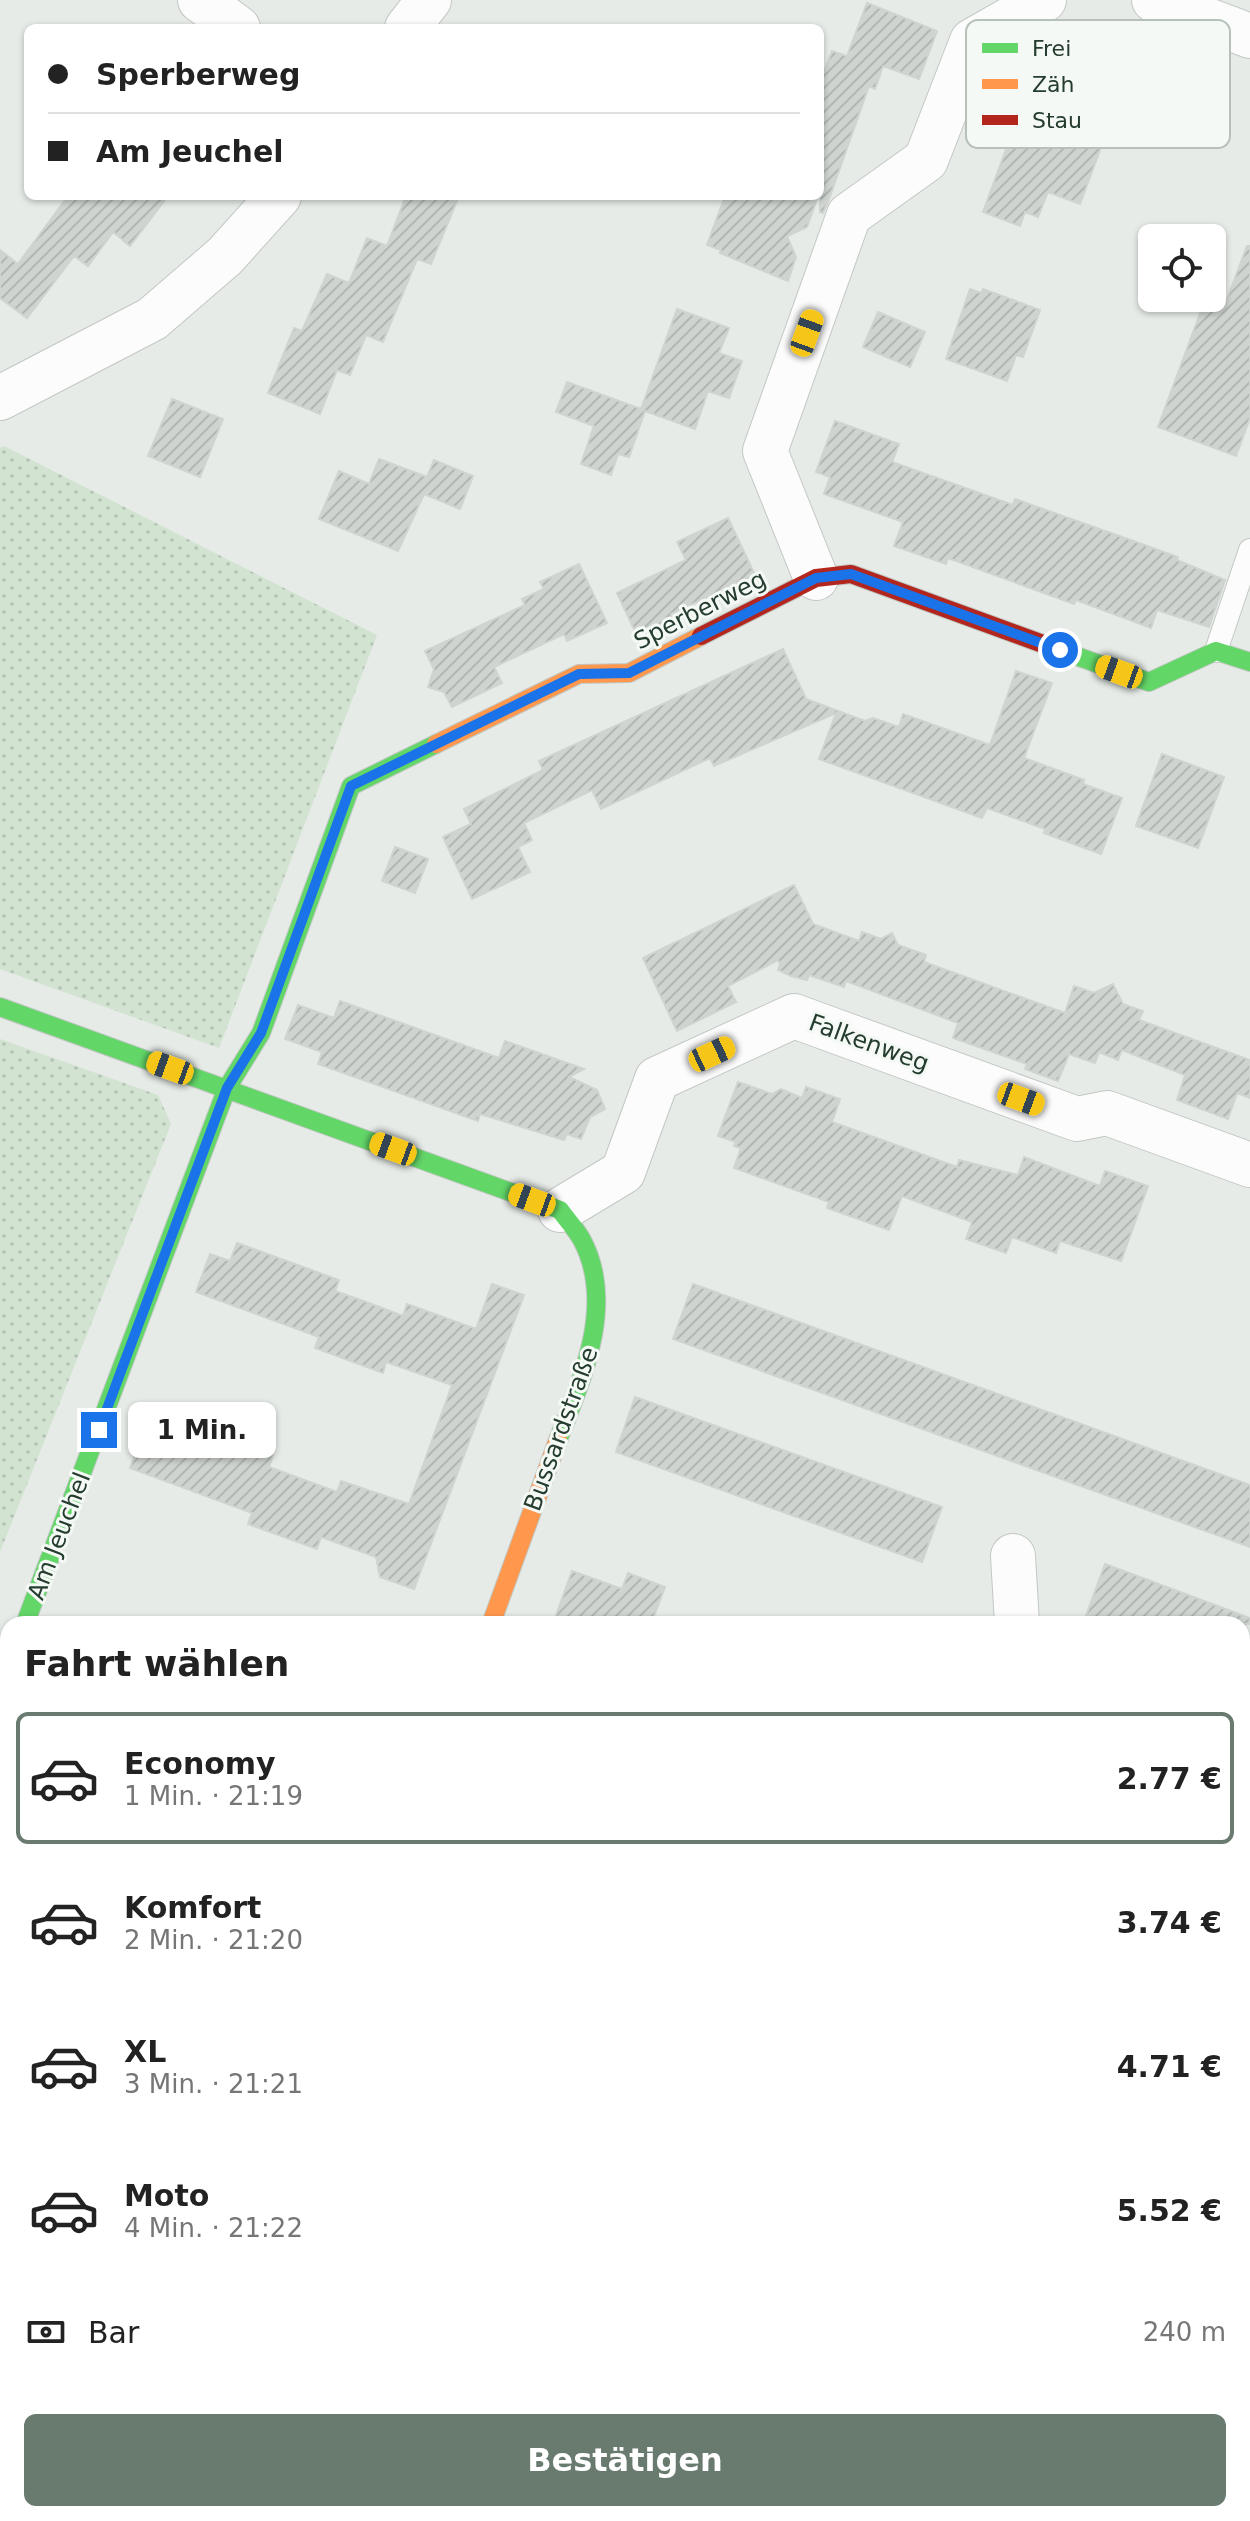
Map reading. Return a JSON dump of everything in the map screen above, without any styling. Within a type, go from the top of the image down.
[{"type":"street","points":[[200,0],[233,24]]},
{"type":"street","points":[[410,24],[429,0]]},
{"type":"street","points":[[1009,20],[1044,0]]},
{"type":"street","points":[[1154,0],[1207,20]]},
{"type":"street","points":[[1230,28],[1250,36]]},
{"type":"street","points":[[816,578],[765,451],[849,215],[926,160],[966,57]]},
{"type":"street","points":[[0,398],[152,319],[225,256],[275,200]]},
{"type":"street","name":"Sperberweg","points":[[227,1088],[261,1033],[351,786],[579,674],[629,673],[816,578],[851,574],[1149,682],[1216,651]]},
{"type":"street","points":[[1216,651],[1250,662]]},
{"type":"street","points":[[0,1007],[560,1210]]},
{"type":"street","name":"Falkenweg","points":[[560,1210],[623,1172],[657,1079],[794,1016],[1077,1119],[1107,1113],[1250,1165]]},
{"type":"street","name":"Am Jeuchel","points":[[28,1616],[227,1088]]},
{"type":"street","name":"Bussardstraße","points":[[494,1616],[593,1350],[595,1275],[588,1248],[576,1227],[560,1210]]},
{"type":"street","points":[[1013,1556],[1017,1616]]},
{"type":"lane","points":[[1216,651],[1250,550]]},
{"type":"green space","points":[[4,446],[377,635],[219,1048],[0,969],[0,448]]},
{"type":"green space","points":[[0,1039],[158,1095],[171,1124],[0,1552]]},
{"type":"building","points":[[867,3],[937,31],[919,79],[883,66],[875,89],[869,86],[823,213],[820,212],[820,200],[824,200],[824,72],[832,51],[847,56]]},
{"type":"building","points":[[1007,148],[1101,148],[1080,204],[1048,192],[1038,217],[1025,212],[1020,226],[983,212]]},
{"type":"building","points":[[65,200],[165,200],[130,246],[113,232],[88,266],[74,256],[27,318],[0,298],[0,250],[18,264]]},
{"type":"building","points":[[404,200],[457,200],[431,264],[417,259],[383,342],[366,335],[350,375],[337,370],[320,414],[268,393],[294,328],[302,331],[327,274],[349,283],[367,238],[387,246]]},
{"type":"building","points":[[724,200],[817,200],[807,227],[787,236],[796,257],[788,281],[707,245]]},
{"type":"building","points":[[1247,246],[1250,246],[1250,418],[1236,456],[1158,427],[1201,312],[1226,312],[1226,302]]},
{"type":"building","points":[[970,289],[981,293],[983,289],[1040,310],[1023,357],[1016,355],[1007,381],[946,359]]},
{"type":"building","points":[[677,309],[729,328],[719,353],[742,361],[729,398],[708,391],[695,429],[645,411],[629,457],[618,454],[611,475],[581,464],[594,426],[556,412],[567,382],[641,409]]},
{"type":"building","points":[[878,312],[925,332],[910,367],[863,347]]},
{"type":"building","points":[[172,399],[223,419],[200,477],[148,456]]},
{"type":"building","points":[[835,421],[899,444],[892,462],[1013,505],[1015,499],[1178,557],[1177,560],[1225,580],[1209,627],[1157,610],[1151,628],[1076,600],[1074,604],[948,558],[946,564],[894,546],[903,522],[824,494],[830,477],[816,472]]},
{"type":"building","points":[[379,459],[427,477],[434,460],[473,476],[460,509],[424,494],[398,551],[319,519],[339,471],[369,484]]},
{"type":"building","points":[[728,518],[755,575],[671,614],[674,622],[639,640],[617,593],[686,560],[677,542]]},
{"type":"building","points":[[579,564],[607,623],[567,641],[564,634],[494,667],[502,683],[452,707],[444,692],[428,687],[434,669],[425,651],[525,605],[522,599],[544,589],[540,582]]},
{"type":"building","points":[[783,649],[806,699],[865,721],[873,718],[899,727],[903,714],[990,745],[1016,671],[1052,683],[1024,758],[1122,798],[1101,854],[987,808],[982,818],[819,759],[836,713],[714,766],[710,758],[601,809],[592,790],[524,823],[532,840],[518,847],[530,872],[472,899],[443,837],[471,824],[464,809],[543,770],[539,761]]},
{"type":"building","points":[[1162,754],[1224,777],[1198,848],[1136,826]]},
{"type":"building","points":[[395,847],[428,859],[415,893],[382,881]]},
{"type":"building","points":[[794,885],[813,924],[859,941],[862,932],[881,939],[892,933],[898,945],[926,955],[924,962],[1065,1013],[1074,986],[1094,993],[1113,984],[1123,1004],[1143,1011],[1139,1020],[1250,1060],[1250,1098],[1237,1093],[1228,1119],[1177,1100],[1185,1075],[1122,1050],[1118,1060],[1099,1052],[1095,1063],[1069,1054],[1058,1081],[1025,1069],[1027,1064],[953,1038],[958,1023],[846,981],[844,987],[809,975],[807,980],[791,976],[778,970],[778,960],[728,986],[736,1002],[677,1031],[643,958]]},
{"type":"building","points":[[340,1001],[499,1058],[505,1041],[584,1069],[569,1077],[597,1090],[605,1109],[590,1117],[581,1139],[567,1134],[564,1140],[480,1114],[478,1121],[318,1064],[322,1052],[285,1039],[298,1005],[334,1018]]},
{"type":"building","points":[[738,1082],[772,1094],[781,1089],[802,1098],[806,1087],[840,1099],[832,1122],[957,1167],[959,1160],[1018,1175],[1024,1157],[1100,1186],[1105,1171],[1148,1186],[1121,1261],[1060,1241],[1056,1253],[1012,1237],[1006,1253],[966,1239],[972,1222],[902,1196],[889,1230],[827,1208],[829,1202],[734,1168],[741,1148],[734,1146],[736,1142],[718,1136]]},
{"type":"building","points":[[237,1243],[339,1280],[335,1291],[403,1316],[407,1304],[476,1329],[492,1284],[524,1295],[414,1589],[380,1577],[376,1557],[321,1537],[317,1549],[248,1524],[252,1513],[130,1468],[146,1425],[166,1432],[170,1419],[273,1455],[269,1467],[337,1492],[341,1481],[409,1504],[452,1385],[386,1362],[383,1373],[315,1348],[319,1337],[196,1292],[210,1254],[230,1261]]},
{"type":"building","points":[[693,1284],[1250,1485],[1250,1547],[673,1339]]},
{"type":"building","points":[[635,1397],[942,1507],[922,1562],[616,1452]]},
{"type":"building","points":[[1105,1564],[1245,1616],[1086,1616]]},
{"type":"building","points":[[572,1571],[622,1589],[628,1573],[665,1587],[654,1616],[556,1616]]},
{"type":"traffic: fast","points":[[1054,648],[1149,682],[1216,651],[1250,662]]},
{"type":"traffic: fast","points":[[28,1616],[227,1088],[261,1033],[351,786],[436,744]]},
{"type":"traffic: fast","points":[[0,1007],[560,1210],[582,1240],[592,1264],[596,1315],[585,1367],[558,1440]]},
{"type":"traffic: slow","points":[[436,744],[579,674],[629,673],[701,636]]},
{"type":"traffic: slow","points":[[494,1616],[558,1440]]},
{"type":"traffic: jam","points":[[701,636],[816,578],[851,574],[1054,648]]},
{"type":"route","points":[[99,1430],[227,1088],[261,1033],[351,786],[579,674],[629,673],[816,578],[851,574],[1060,650]]}]
